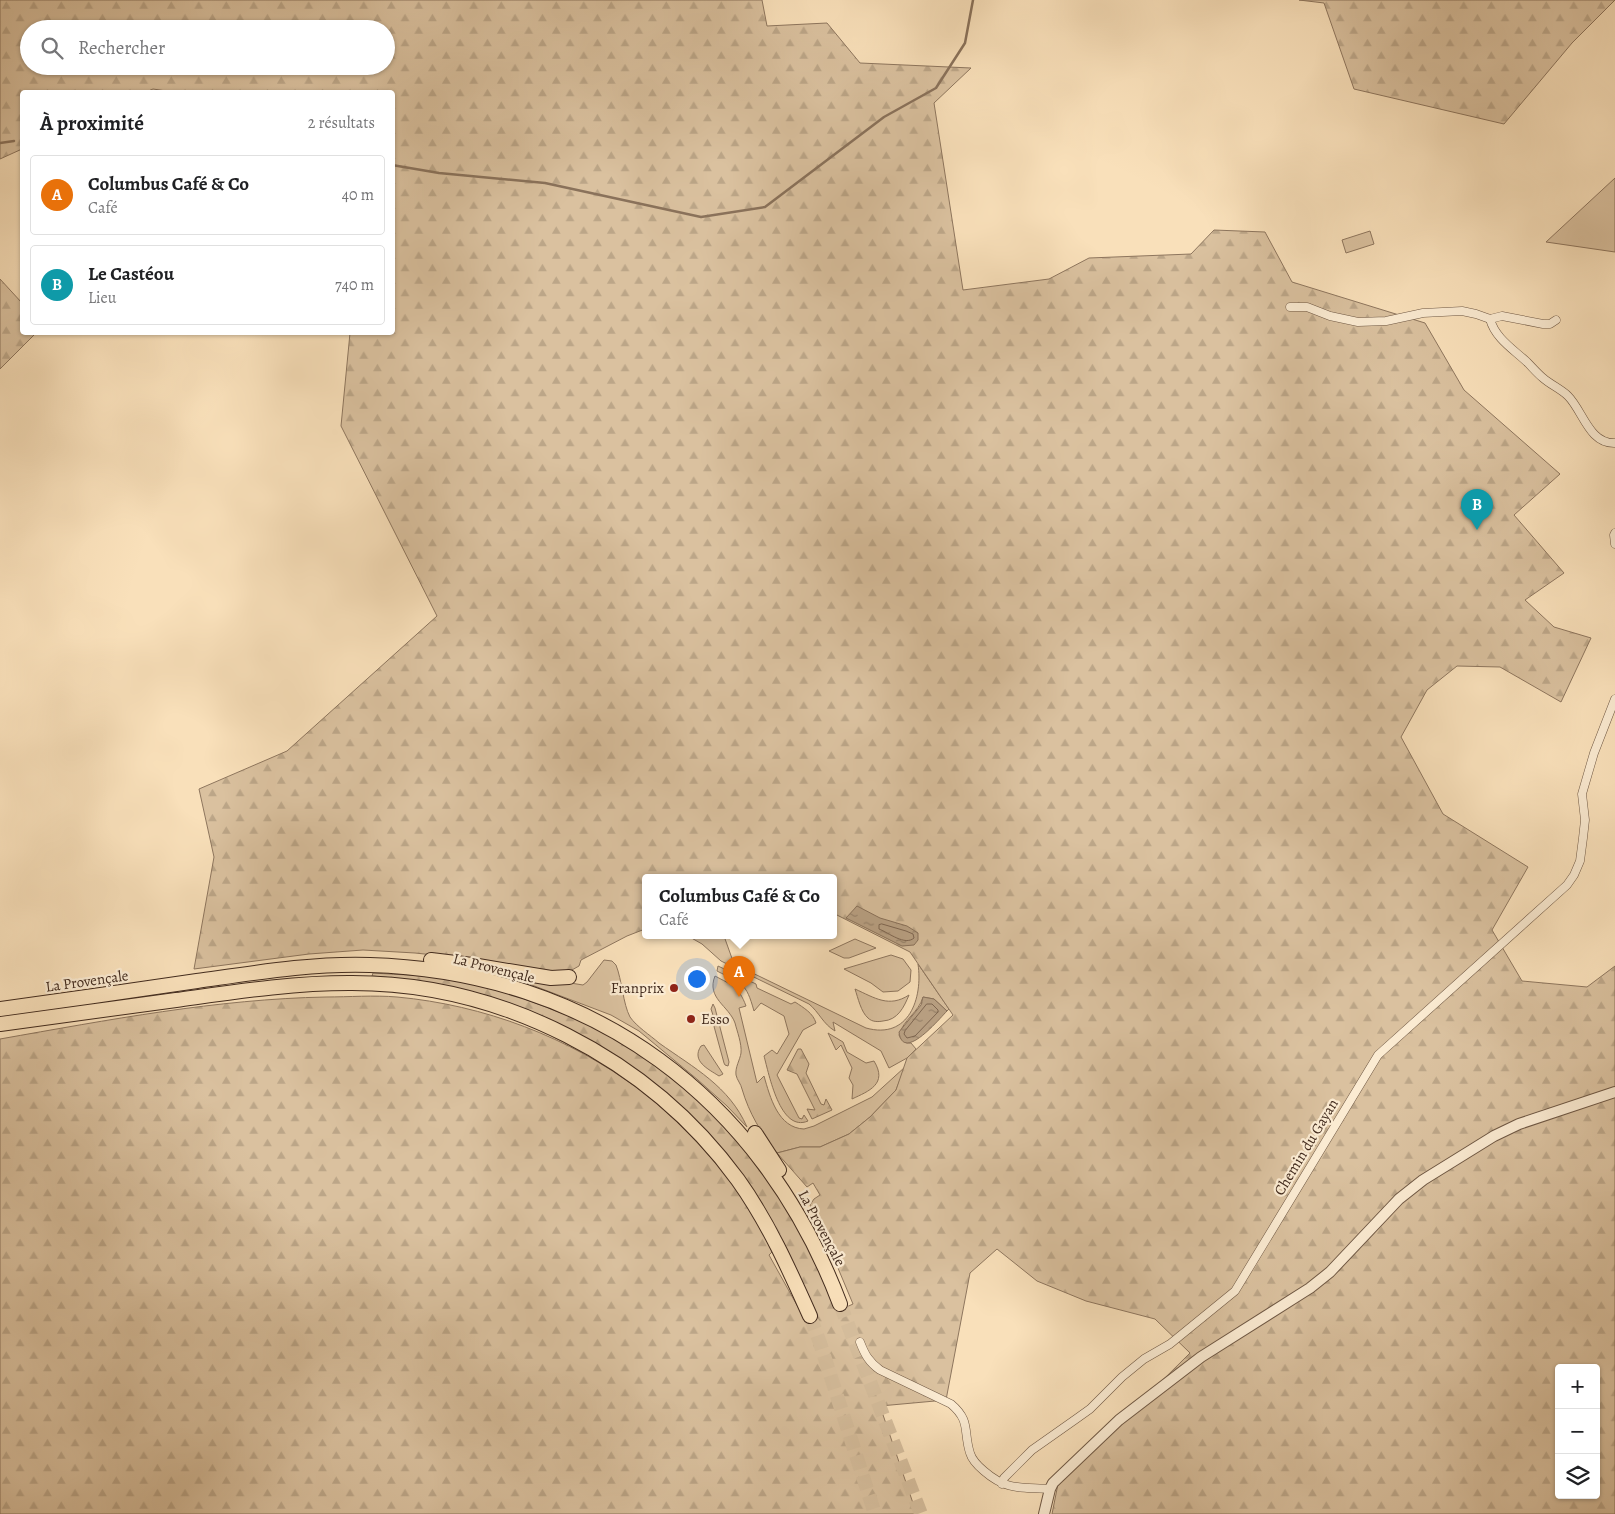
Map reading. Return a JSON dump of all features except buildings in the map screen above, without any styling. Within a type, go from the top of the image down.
[{"type":"highway","points":[[334,965],[370,958],[404,958],[472,965],[551,978],[568,977]]},
{"type":"highway","name":"La Provençale","points":[[0,1009],[334,965],[404,967],[442,971],[491,981],[557,1003],[624,1036],[645,1049],[704,1096],[730,1122],[752,1147],[795,1208],[830,1278],[840,1304]]},
{"type":"highway","name":"La Provençale","points":[[0,1024],[269,987],[350,983],[387,984],[450,994],[516,1012],[551,1027],[585,1045],[629,1072],[694,1127],[721,1157],[761,1214],[779,1248],[810,1316]]},
{"type":"highway","points":[[755,1133],[802,1207],[812,1240]]},
{"type":"street","points":[[1290,307],[1307,307],[1330,316],[1358,322],[1386,321],[1439,311],[1462,311],[1490,319],[1502,316],[1544,324],[1550,324],[1556,320]]},
{"type":"street","points":[[1490,319],[1492,328],[1504,342],[1543,379],[1564,392],[1576,404],[1585,422],[1596,437],[1615,443]]},
{"type":"street","points":[[1615,533],[1615,542]]},
{"type":"street","name":"Chemin du Gayan","points":[[1002,1484],[1004,1478],[1032,1450],[1076,1419],[1137,1365],[1170,1344],[1235,1291],[1378,1055],[1567,886],[1580,861],[1585,820],[1582,794],[1594,753],[1615,699]]},
{"type":"street","points":[[1044,1514],[1050,1489],[1059,1476],[1119,1420],[1201,1356],[1310,1288],[1330,1272],[1399,1199],[1423,1180],[1494,1136],[1519,1124],[1615,1092]]},
{"type":"street","points":[[860,1342],[870,1362],[880,1370],[951,1404],[960,1412],[965,1422],[970,1453],[976,1464],[994,1479],[1002,1484],[1023,1489],[1050,1489]]},
{"type":"green space","points":[[0,0],[762,0],[767,26],[827,23],[860,63],[971,68],[934,103],[963,290],[1049,279],[1089,258],[1191,254],[1214,230],[1265,232],[1292,282],[1425,323],[1464,390],[1560,474],[1514,515],[1564,573],[1525,600],[1554,627],[1591,638],[1561,702],[1500,667],[1457,666],[1427,690],[1401,737],[1443,814],[1528,867],[1492,930],[1522,981],[1587,987],[1615,966],[1615,1514],[1052,1514],[1058,1484],[1190,1353],[1155,1319],[1086,1301],[1037,1281],[997,1249],[970,1273],[946,1400],[880,1406],[916,1512],[913,1514],[0,1514],[0,1039],[203,1006],[326,997],[397,997],[462,1007],[493,1016],[555,1039],[613,1071],[653,1100],[689,1134],[722,1170],[743,1199],[773,1251],[769,1255],[808,1325],[819,1320],[782,1241],[756,1195],[721,1148],[682,1107],[638,1071],[590,1041],[539,1016],[485,997],[429,984],[372,976],[373,973],[445,978],[501,991],[583,1022],[642,1056],[694,1097],[740,1144],[760,1169],[795,1222],[838,1311],[853,1304],[810,1205],[820,1195],[813,1183],[807,1187],[777,1153],[800,1147],[820,1147],[849,1134],[870,1117],[896,1090],[907,1058],[953,1015],[910,952],[837,915],[837,874],[642,874],[642,930],[581,960],[579,966],[563,975],[481,960],[363,950],[309,954],[194,969],[214,857],[199,789],[287,751],[437,616],[341,426],[350,335],[395,335],[395,90],[20,90],[20,150],[0,159]]},
{"type":"green space","points":[[1299,0],[1615,0],[1572,43],[1504,124],[1354,89],[1324,3]]},
{"type":"green space","points":[[1615,178],[1615,252],[1546,242]]},
{"type":"green space","points":[[1370,231],[1374,244],[1346,253],[1342,240]]},
{"type":"green space","points":[[0,279],[20,301],[20,335],[34,335],[0,369]]},
{"type":"green space","points":[[693,939],[725,939],[734,964],[866,1028],[881,1030],[893,1028],[903,1022],[915,1002],[918,990],[918,964],[949,1009],[947,1011],[934,999],[923,997],[899,1035],[903,1041],[911,1043],[916,1049],[907,1058],[889,1068],[881,1051],[833,1022],[835,1031],[827,1025],[809,1004],[721,961],[702,944]]},
{"type":"green space","points":[[855,939],[876,948],[849,958],[844,958],[829,951]]},
{"type":"green space","points":[[891,955],[903,959],[911,970],[910,982],[898,991],[883,992],[871,983],[844,969]]},
{"type":"green space","points":[[604,960],[612,961],[616,965],[626,1006],[633,1021],[720,1089],[731,1100],[747,1127],[698,1080],[639,1031],[611,1015],[508,976],[508,973],[583,985]]},
{"type":"green space","points":[[718,966],[756,984],[757,988],[791,1004],[795,1002],[808,1011],[815,1019],[816,1023],[803,1030],[777,1075],[799,1118],[802,1119],[804,1115],[808,1121],[798,1122],[790,1118],[783,1110],[777,1100],[764,1056],[772,1050],[777,1054],[789,1034],[784,1016],[761,1003],[754,1011],[748,994],[742,985],[717,971]]},
{"type":"green space","points":[[715,976],[734,987],[741,995],[746,1006],[739,1008],[757,1083],[764,1076],[776,1110],[788,1123],[804,1129],[814,1126],[872,1097],[905,1067],[896,1090],[870,1117],[849,1134],[820,1147],[800,1147],[777,1153],[756,1122],[737,1077],[736,1069],[741,1053],[740,1042],[732,1017],[713,990]]},
{"type":"green space","points":[[855,989],[888,1001],[902,999],[909,995],[903,1008],[893,1018],[875,1021],[863,1012]]},
{"type":"green space","points":[[713,1004],[729,1062],[728,1066],[724,1063],[712,1019],[714,1018],[711,1009]]},
{"type":"green space","points":[[828,1033],[843,1042],[847,1052],[866,1063],[874,1061],[879,1076],[875,1086],[852,1099],[853,1085],[849,1078],[852,1068],[841,1045],[836,1050]]},
{"type":"green space","points":[[704,1045],[723,1074],[719,1076],[699,1060],[698,1051]]},
{"type":"green space","points":[[798,1049],[801,1049],[809,1064],[806,1073],[821,1104],[824,1105],[826,1099],[832,1110],[812,1119],[807,1109],[815,1110],[797,1074],[787,1070]]},
{"type":"water","points":[[857,906],[880,918],[907,926],[918,933],[918,940],[914,945],[902,946],[846,918]]},
{"type":"water","points":[[923,997],[934,999],[947,1011],[921,1036],[907,1043],[902,1040],[899,1032],[921,1005]]},
{"type":"waterway","points":[[395,166],[439,173],[545,183],[701,217],[765,207],[884,117],[936,88],[965,43],[973,0]]},
{"type":"waterway","points":[[0,143],[14,141]]},
{"type":"tunnel","points":[[840,1304],[921,1514]]},
{"type":"tunnel","points":[[810,1316],[875,1514]]},
{"type":"place","name":"Le Castéou","points":[[1477,530]]},
{"type":"place","name":"Franprix","points":[[674,988]]},
{"type":"place","name":"Columbus Café & Co","points":[[739,997]]},
{"type":"place","name":"Esso","points":[[691,1019]]}]
